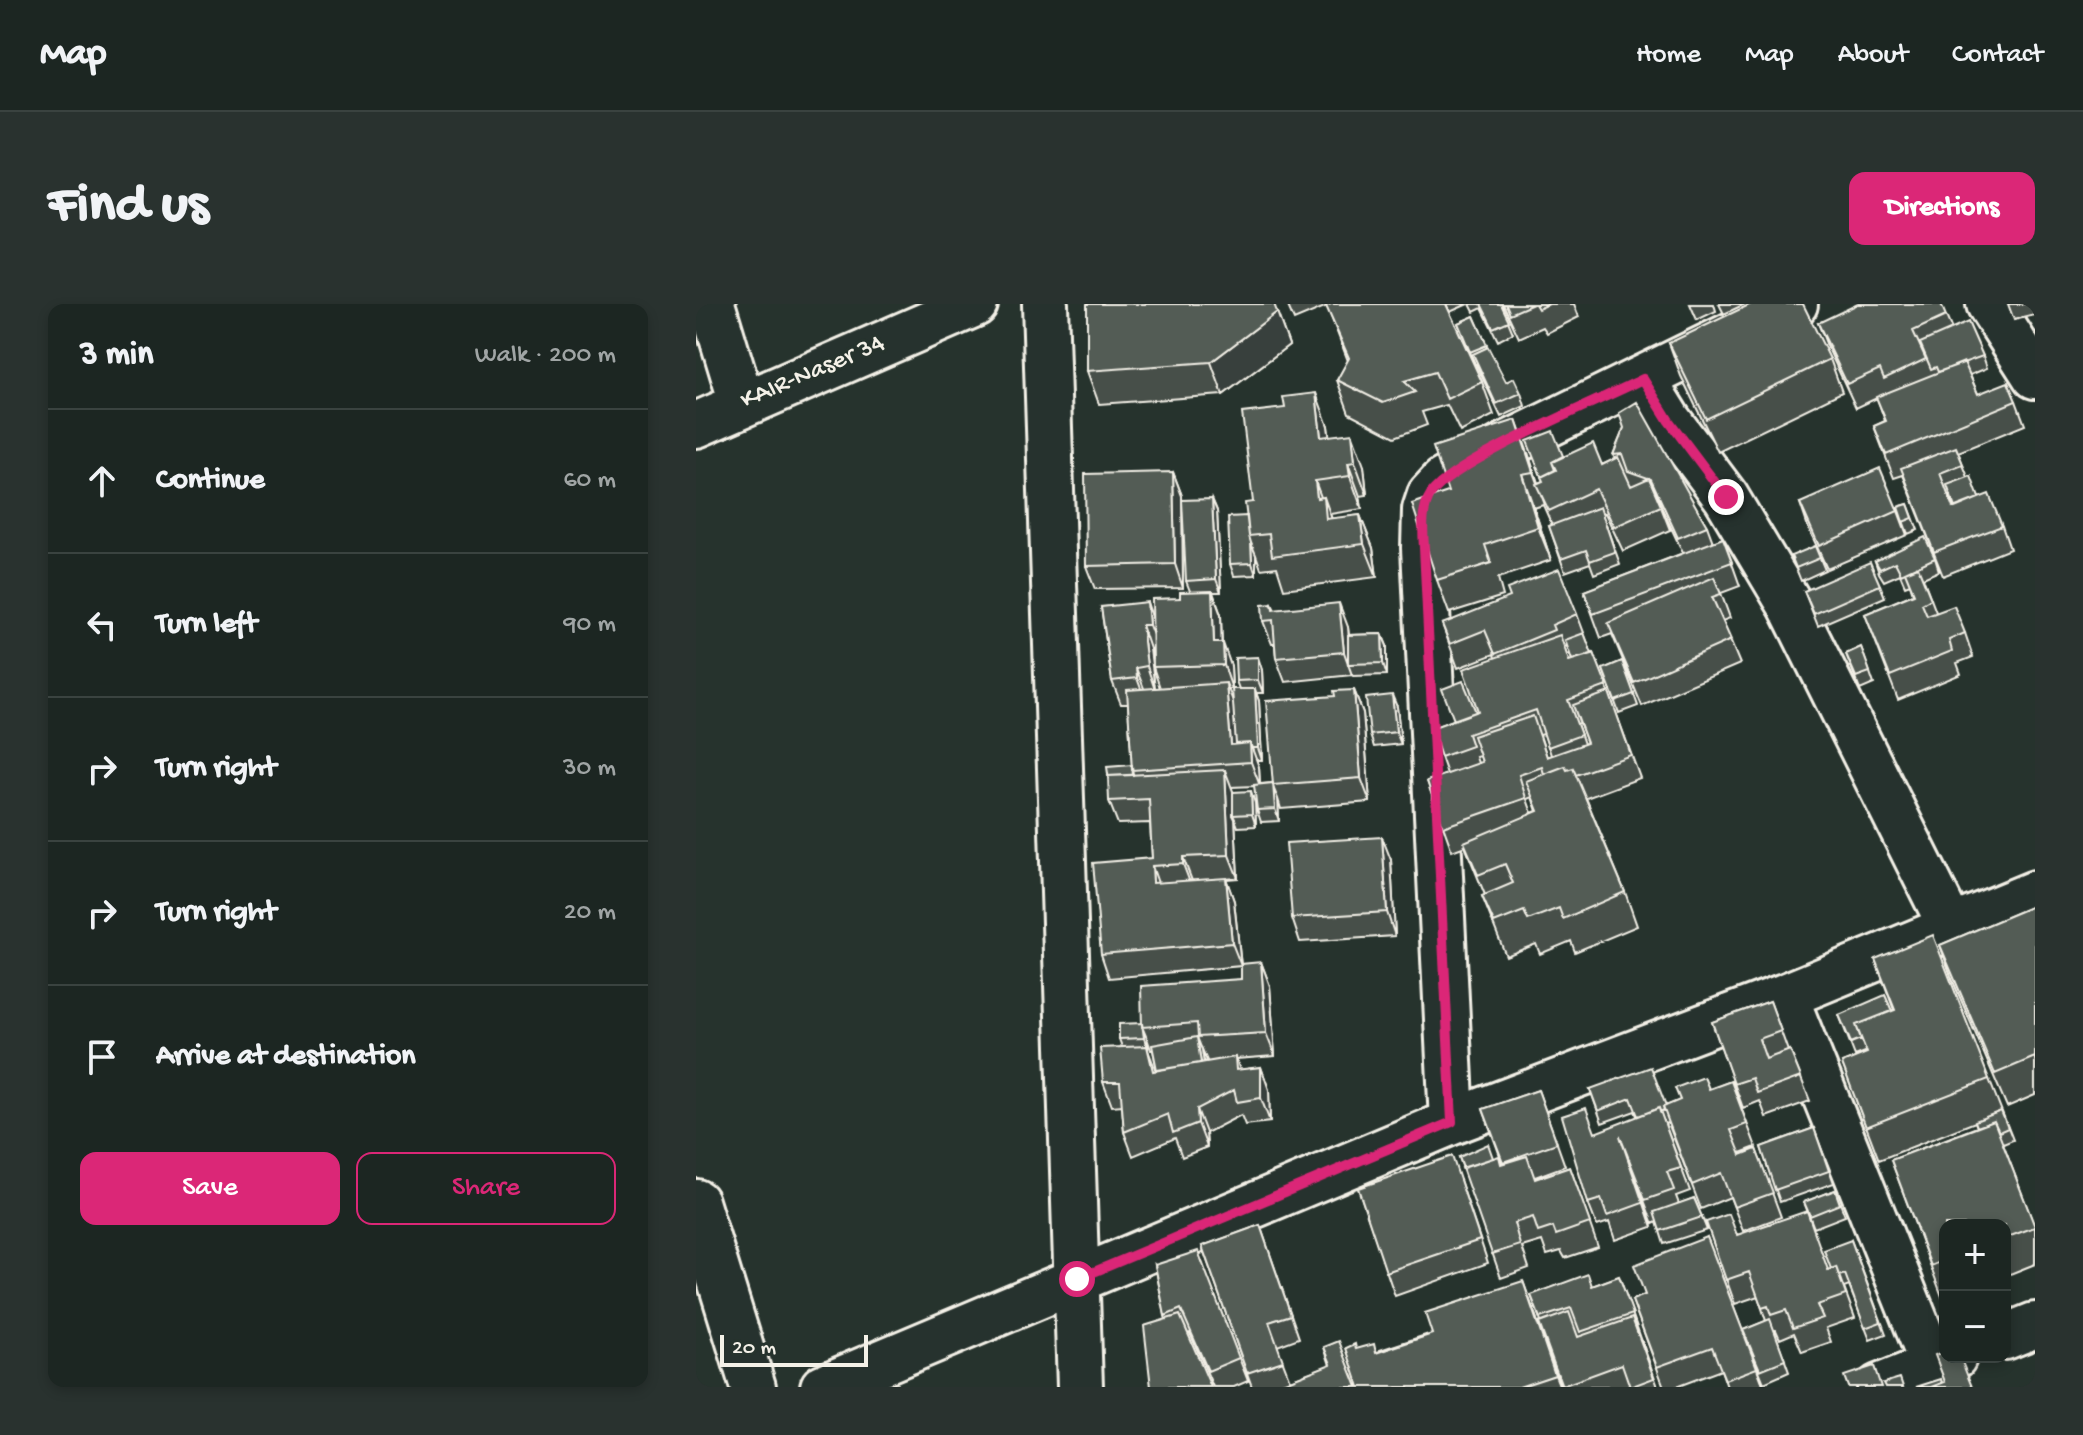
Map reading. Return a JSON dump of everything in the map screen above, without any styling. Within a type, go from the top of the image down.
[{"type":"street","points":[[712,304],[742,403]]},
{"type":"street","name":"KAIR-Naser 34","points":[[696,425],[975,304]]},
{"type":"street","points":[[1045,304],[1080,1387]]},
{"type":"street","points":[[1452,1122],[1424,548],[1425,510],[1430,495],[1460,470],[1795,304]]},
{"type":"street","points":[[1989,304],[2035,376]]},
{"type":"street","points":[[1643,379],[1669,421],[1726,497],[1791,606],[1951,927]]},
{"type":"street","points":[[823,1387],[1452,1122],[1785,996],[2035,893]]},
{"type":"street","points":[[1785,996],[1939,1350]]},
{"type":"street","points":[[696,1202],[753,1387]]},
{"type":"street","points":[[2011,1335],[2035,1325]]},
{"type":"street","points":[[1879,1387],[1939,1363]]},
{"type":"building","points":[[1087,304],[1274,304],[1277,312],[1211,362],[1087,371]]},
{"type":"building","points":[[1446,304],[1482,382],[1447,399],[1435,372],[1404,381],[1415,392],[1383,403],[1337,380],[1349,358],[1326,306]]},
{"type":"building","points":[[1481,304],[1501,304],[1509,321],[1493,328]]},
{"type":"building","points":[[1506,304],[1533,304],[1510,314]]},
{"type":"building","points":[[1751,304],[1803,304],[1830,359],[1706,419],[1669,343]]},
{"type":"building","points":[[1858,304],[1941,304],[1946,316],[1913,331],[1926,359],[1884,379],[1880,369],[1847,384],[1818,323]]},
{"type":"building","points":[[1474,316],[1487,345],[1470,352],[1458,323]]},
{"type":"building","points":[[1968,322],[1983,356],[1938,372],[1936,367],[1931,369],[1920,343]]},
{"type":"building","points":[[1488,347],[1506,382],[1514,378],[1521,393],[1496,404],[1473,354]]},
{"type":"building","points":[[1964,362],[1978,394],[2008,382],[2016,401],[1886,455],[1874,426],[1886,421],[1876,397]]},
{"type":"building","points":[[1316,393],[1321,437],[1352,433],[1355,462],[1348,463],[1350,476],[1315,481],[1317,498],[1324,497],[1326,519],[1360,515],[1364,544],[1272,556],[1269,534],[1249,536],[1245,503],[1253,502],[1242,413],[1285,408],[1283,397]]},
{"type":"building","points":[[1637,402],[1707,526],[1678,538],[1651,479],[1628,471],[1622,454],[1613,455],[1624,428],[1619,413]]},
{"type":"building","points":[[1516,420],[1533,472],[1522,474],[1538,527],[1485,545],[1491,563],[1437,580],[1412,504],[1448,492],[1433,447]]},
{"type":"building","points":[[1553,431],[1563,456],[1552,462],[1555,470],[1541,477],[1527,441]]},
{"type":"building","points":[[1593,443],[1602,465],[1618,457],[1631,486],[1649,478],[1661,506],[1614,527],[1596,489],[1549,511],[1536,484],[1543,481],[1541,477],[1556,470],[1552,462]]},
{"type":"building","points":[[1956,447],[1963,464],[1940,473],[1953,508],[1989,494],[2002,526],[1934,552],[1901,468]]},
{"type":"building","points":[[1880,468],[1898,511],[1819,546],[1800,503]]},
{"type":"building","points":[[1173,472],[1175,564],[1086,566],[1085,474]]},
{"type":"building","points":[[1971,476],[1979,498],[1955,508],[1947,485]]},
{"type":"building","points":[[1212,499],[1216,579],[1186,581],[1182,500]]},
{"type":"building","points":[[1908,504],[1913,518],[1903,522],[1898,507]]},
{"type":"building","points":[[1600,507],[1615,552],[1590,561],[1586,550],[1561,559],[1549,526]]},
{"type":"building","points":[[1247,516],[1252,563],[1230,564],[1228,517]]},
{"type":"building","points":[[1925,537],[1935,558],[1901,574],[1895,562],[1880,569],[1875,561]]},
{"type":"building","points":[[1723,538],[1732,562],[1593,614],[1584,591]]},
{"type":"building","points":[[1815,546],[1820,558],[1796,568],[1791,556]]},
{"type":"building","points":[[1870,562],[1880,585],[1814,614],[1804,591]]},
{"type":"building","points":[[1918,567],[1931,599],[1922,604],[1927,616],[1954,606],[1965,633],[1949,640],[1952,651],[1890,676],[1865,614],[1914,594],[1905,572]]},
{"type":"building","points":[[1559,569],[1577,614],[1552,625],[1554,630],[1495,654],[1485,630],[1450,644],[1442,624],[1510,597],[1507,589]]},
{"type":"building","points":[[1714,577],[1721,594],[1712,597],[1731,640],[1634,683],[1608,623]]},
{"type":"building","points":[[1212,591],[1214,643],[1223,643],[1224,665],[1153,667],[1152,599],[1180,598],[1180,592]]},
{"type":"building","points":[[1147,602],[1149,625],[1142,625],[1147,666],[1136,668],[1137,678],[1112,681],[1101,607]]},
{"type":"building","points":[[1339,603],[1344,652],[1276,658],[1273,620],[1263,621],[1262,605],[1272,604],[1273,610]]},
{"type":"building","points":[[1584,633],[1592,654],[1572,660],[1565,640]]},
{"type":"building","points":[[1382,634],[1383,663],[1348,664],[1348,635]]},
{"type":"building","points":[[1560,635],[1569,661],[1594,653],[1607,686],[1568,700],[1581,735],[1548,747],[1536,710],[1468,734],[1472,746],[1441,757],[1431,728],[1478,711],[1463,669]]},
{"type":"building","points":[[1861,647],[1870,672],[1856,677],[1846,654]]},
{"type":"building","points":[[1258,657],[1258,680],[1236,681],[1235,658]]},
{"type":"building","points":[[1622,661],[1634,694],[1615,701],[1603,669]]},
{"type":"building","points":[[1463,681],[1476,712],[1454,720],[1442,689]]},
{"type":"building","points":[[1226,683],[1231,745],[1250,743],[1251,762],[1132,770],[1127,690]]},
{"type":"building","points":[[1232,689],[1255,689],[1258,748],[1252,748],[1250,743],[1236,744]]},
{"type":"building","points":[[1354,690],[1361,778],[1273,785],[1266,701],[1335,696],[1334,691]]},
{"type":"building","points":[[1609,692],[1631,755],[1576,775],[1573,768],[1567,770],[1565,766],[1544,774],[1542,767],[1519,775],[1526,798],[1443,827],[1427,781],[1482,762],[1473,736],[1533,716],[1547,757],[1587,743],[1573,705]]},
{"type":"building","points":[[1392,695],[1396,732],[1370,735],[1366,698]]},
{"type":"building","points":[[1132,765],[1133,775],[1108,776],[1107,767]]},
{"type":"building","points":[[1565,766],[1567,770],[1573,768],[1625,892],[1563,919],[1559,908],[1528,920],[1524,911],[1494,923],[1482,896],[1513,883],[1505,864],[1478,875],[1464,842],[1538,811],[1526,781]]},
{"type":"building","points":[[1225,770],[1229,855],[1183,857],[1183,864],[1152,866],[1153,883],[1226,878],[1232,943],[1101,954],[1093,863],[1152,858],[1149,799],[1109,801],[1108,776]]},
{"type":"building","points":[[1273,783],[1275,809],[1257,810],[1254,785]]},
{"type":"building","points":[[1251,791],[1252,814],[1233,815],[1233,792]]},
{"type":"building","points":[[1382,837],[1387,912],[1292,918],[1286,843]]},
{"type":"building","points":[[2035,905],[2035,1057],[1995,1074],[1940,945]]},
{"type":"building","points":[[1933,935],[1989,1079],[1866,1127],[1842,1063],[1867,1053],[1856,1025],[1895,1010],[1875,959]]},
{"type":"building","points":[[1261,962],[1266,1033],[1198,1037],[1197,1023],[1142,1027],[1141,986],[1241,979],[1241,964]]},
{"type":"building","points":[[1885,995],[1892,1011],[1856,1025],[1861,1039],[1851,1043],[1839,1015]]},
{"type":"building","points":[[1770,1001],[1781,1031],[1759,1039],[1766,1059],[1790,1050],[1801,1077],[1757,1093],[1752,1078],[1734,1084],[1712,1022]]},
{"type":"building","points":[[1142,1023],[1144,1038],[1119,1039],[1119,1024]]},
{"type":"building","points":[[1197,1037],[1201,1063],[1157,1070],[1152,1045]]},
{"type":"building","points":[[1147,1046],[1153,1071],[1235,1057],[1236,1070],[1261,1067],[1261,1098],[1237,1102],[1234,1090],[1197,1109],[1198,1123],[1173,1133],[1168,1114],[1124,1132],[1120,1082],[1103,1082],[1100,1048]]},
{"type":"building","points":[[1651,1067],[1666,1106],[1664,1110],[1660,1112],[1659,1108],[1638,1116],[1631,1098],[1598,1111],[1590,1089]]},
{"type":"building","points":[[1704,1077],[1709,1089],[1731,1081],[1747,1124],[1731,1130],[1741,1155],[1756,1149],[1773,1193],[1734,1207],[1721,1173],[1692,1185],[1663,1107],[1680,1100],[1675,1088]]},
{"type":"building","points":[[1538,1090],[1557,1143],[1503,1162],[1483,1109]]},
{"type":"building","points":[[1586,1108],[1595,1133],[1659,1108],[1681,1168],[1667,1172],[1674,1190],[1645,1200],[1620,1136],[1643,1203],[1607,1216],[1601,1199],[1588,1203],[1562,1116]]},
{"type":"building","points":[[2001,1111],[2008,1128],[1999,1132],[1994,1121],[1977,1127],[1975,1121]]},
{"type":"building","points":[[1994,1121],[2035,1227],[2011,1236],[2011,1219],[1939,1219],[1939,1263],[1931,1266],[1891,1160]]},
{"type":"building","points":[[1814,1128],[1829,1171],[1775,1190],[1761,1147]]},
{"type":"building","points":[[1488,1144],[1493,1158],[1463,1168],[1459,1157]]},
{"type":"building","points":[[1452,1156],[1480,1240],[1386,1272],[1358,1188]]},
{"type":"building","points":[[1499,1156],[1501,1164],[1527,1156],[1535,1179],[1570,1167],[1590,1223],[1556,1235],[1553,1227],[1538,1232],[1533,1217],[1514,1223],[1520,1245],[1492,1254],[1462,1168]]},
{"type":"building","points":[[1835,1190],[1840,1204],[1810,1216],[1804,1202]]},
{"type":"building","points":[[1694,1198],[1702,1217],[1660,1231],[1654,1212]]},
{"type":"building","points":[[1807,1211],[1828,1270],[1836,1267],[1846,1295],[1817,1305],[1823,1318],[1793,1328],[1786,1310],[1771,1315],[1768,1306],[1762,1308],[1749,1272],[1726,1280],[1706,1222],[1729,1214],[1737,1235]]},
{"type":"building","points":[[1260,1225],[1291,1315],[1269,1322],[1283,1361],[1247,1373],[1202,1246]]},
{"type":"building","points":[[1707,1237],[1757,1368],[1725,1380],[1712,1347],[1657,1367],[1632,1300],[1645,1295],[1634,1265]]},
{"type":"building","points":[[1851,1240],[1881,1322],[1865,1328],[1845,1274],[1839,1276],[1836,1267],[1831,1269],[1824,1250]]},
{"type":"building","points":[[1198,1251],[1239,1358],[1208,1371],[1181,1309],[1165,1316],[1155,1265]]},
{"type":"building","points":[[1588,1274],[1592,1286],[1619,1276],[1633,1314],[1580,1332],[1571,1308],[1540,1318],[1531,1295]]},
{"type":"building","points":[[1523,1281],[1555,1375],[1519,1387],[1359,1387],[1346,1348],[1355,1344],[1356,1349],[1374,1344],[1376,1353],[1432,1334],[1425,1313]]},
{"type":"building","points":[[1569,1312],[1578,1337],[1632,1318],[1654,1378],[1630,1387],[1622,1364],[1562,1386],[1539,1323]]},
{"type":"building","points":[[1180,1315],[1211,1387],[1151,1387],[1144,1326]]},
{"type":"building","points":[[1770,1319],[1785,1360],[1760,1370],[1743,1330]]},
{"type":"building","points":[[1426,1336],[1380,1351],[1380,1350]]},
{"type":"building","points":[[1339,1341],[1357,1387],[1272,1387],[1331,1364],[1324,1347]]},
{"type":"building","points":[[1939,1353],[1939,1363],[1962,1363],[1972,1387],[1931,1387],[1945,1382],[1935,1355]]},
{"type":"building","points":[[1874,1366],[1881,1387],[1848,1387],[1844,1376]]},
{"type":"building","points":[[1900,1378],[1903,1387],[1885,1387],[1883,1383]]},
{"type":"building","points":[[1941,1379],[1942,1383],[1931,1387],[1916,1387]]},
{"type":"route","points":[[1077,1279],[1452,1122],[1423,524],[1430,495],[1443,481],[1460,470],[1643,379],[1669,421],[1726,497]]}]
